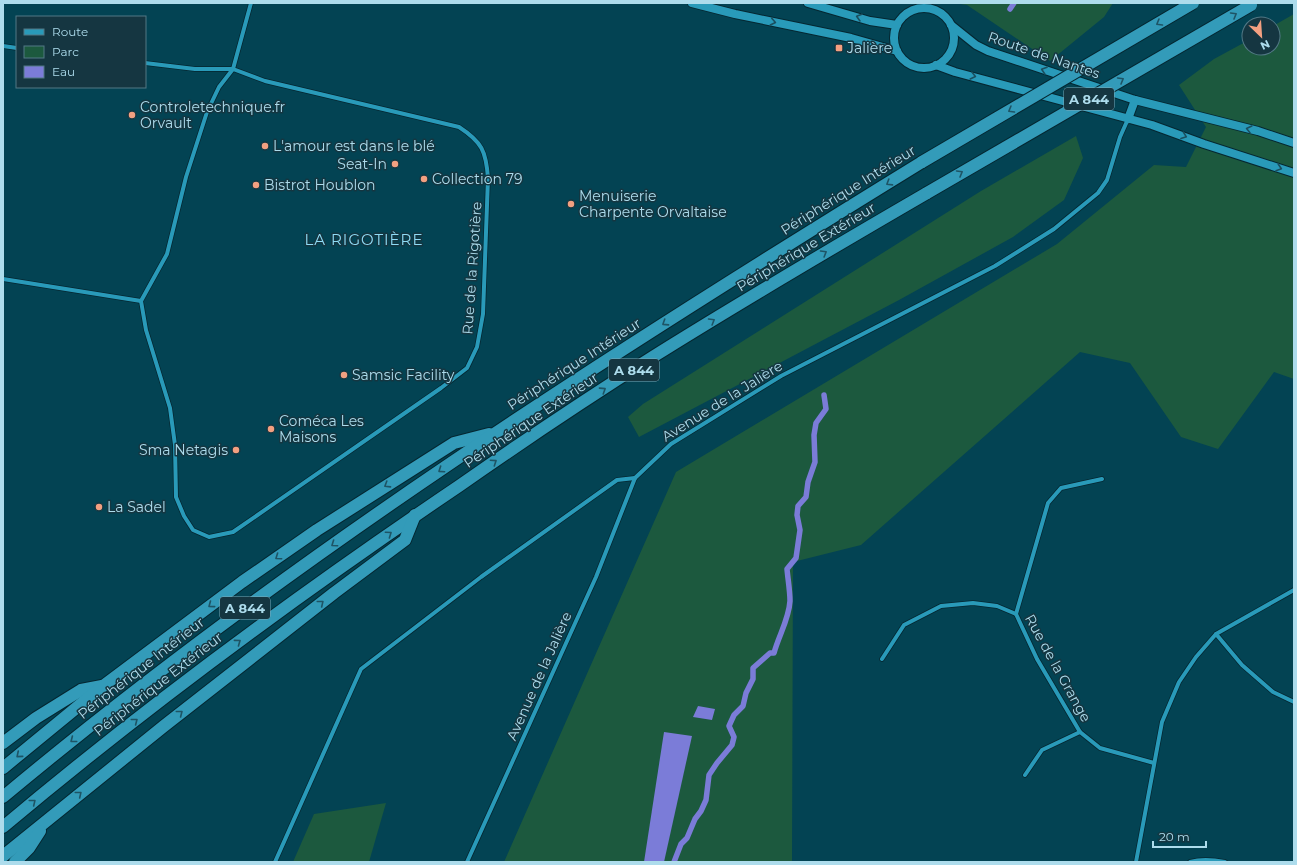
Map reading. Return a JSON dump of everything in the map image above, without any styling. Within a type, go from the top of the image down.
[{"type":"highway","name":"Périphérique Intérieur","points":[[3,797],[146,682],[264,594],[496,432],[698,302],[922,162],[1193,3]]},
{"type":"highway","name":"Périphérique Extérieur","points":[[3,827],[73,769],[211,662],[294,601],[530,437],[651,358],[803,265],[1253,4]]},
{"type":"highway","points":[[3,768],[103,686],[242,582],[317,530],[454,443],[496,432]]},
{"type":"highway","points":[[3,856],[135,749],[334,593],[405,540],[416,515]]},
{"type":"highway","points":[[3,743],[36,718],[81,690],[103,686]]},
{"type":"highway","points":[[15,862],[29,848],[49,819]]},
{"type":"main road","points":[[692,3],[735,14],[851,38],[897,51]]},
{"type":"main road","points":[[808,3],[870,21],[897,25]]},
{"type":"main road","points":[[936,6],[951,24],[954,31],[953,45],[947,57],[936,65],[928,68],[914,66],[904,61],[897,51],[894,40],[894,32],[897,25],[903,16],[913,10],[936,6]]},
{"type":"main road","name":"Route de Nantes","points":[[951,24],[976,46],[988,52],[1135,100],[1258,131],[1294,143]]},
{"type":"main road","points":[[936,65],[955,72],[1152,125],[1294,173]]},
{"type":"main road","points":[[1128,119],[1135,100]]},
{"type":"street","points":[[3,279],[141,300],[168,254],[186,177],[207,112],[219,87],[232,69],[252,3]]},
{"type":"street","points":[[3,46],[16,48]]},
{"type":"street","name":"Rue de la Rigotière","points":[[141,300],[146,330],[170,408],[175,445],[176,497],[184,516],[193,530],[209,537],[233,532],[441,388],[466,368],[477,347],[483,306],[488,178],[487,161],[481,147],[472,136],[459,127],[265,81],[232,69],[195,69],[146,63]]},
{"type":"street","name":"Avenue de la Jalière","points":[[467,862],[596,577],[635,478],[671,444],[781,376],[995,266],[1054,229],[1098,193],[1107,180],[1120,137],[1128,119]]},
{"type":"street","points":[[275,862],[361,669],[481,577],[617,480],[635,478]]},
{"type":"street","name":"Rue de la Grange","points":[[1102,479],[1060,488],[1048,503],[1016,614],[1038,659],[1080,732],[1100,748],[1154,763]]},
{"type":"street","points":[[1136,862],[1162,722],[1179,682],[1196,657],[1216,634],[1294,590]]},
{"type":"street","points":[[882,659],[904,625],[941,606],[973,603],[997,606],[1016,614]]},
{"type":"street","points":[[1216,634],[1242,665],[1272,692],[1294,702]]},
{"type":"street","points":[[1025,774],[1042,750],[1080,732]]},
{"type":"street","points":[[1190,862],[1197,860],[1217,860],[1225,862]]},
{"type":"green space","points":[[954,3],[1113,3],[1104,17],[1050,61],[967,5]]},
{"type":"green space","points":[[1294,14],[1294,379],[1274,372],[1218,449],[1181,437],[1130,363],[1080,352],[861,545],[793,562],[791,862],[504,862],[676,472],[1057,244],[1154,165],[1186,167],[1206,127],[1179,85],[1214,59],[1241,44],[1241,56],[1281,56],[1281,21]]},
{"type":"green space","points":[[1076,136],[1083,158],[1064,200],[1013,237],[899,300],[639,437],[628,417],[643,404],[981,191]]},
{"type":"green space","points":[[386,803],[369,862],[293,862],[314,814]]},
{"type":"water","points":[[698,706],[715,709],[712,720],[693,717]]},
{"type":"water","points":[[664,732],[692,736],[664,862],[644,862]]},
{"type":"waterway","points":[[1010,9],[1014,3]]},
{"type":"waterway","points":[[674,862],[681,844],[687,838],[695,819],[706,800],[709,775],[732,745],[734,737],[729,726],[734,715],[743,706],[746,693],[753,679],[753,668],[770,653],[774,653],[786,621],[790,601],[787,569],[796,558],[800,530],[797,515],[798,506],[806,497],[808,482],[815,462],[814,435],[816,423],[826,409],[824,395]]},
{"type":"place","name":"Jalière","points":[[839,48]]},
{"type":"place","name":"Controletechnique.fr Orvault","points":[[132,115]]},
{"type":"place","name":"L'amour est dans le blé","points":[[265,146]]},
{"type":"place","name":"Seat-In","points":[[395,164]]},
{"type":"place","name":"Collection 79","points":[[424,179]]},
{"type":"place","name":"Bistrot Houblon","points":[[256,185]]},
{"type":"place","name":"Menuiserie Charpente Orvaltaise","points":[[571,204]]},
{"type":"place","name":"Samsic Facility","points":[[344,375]]},
{"type":"place","name":"Coméca Les Maisons","points":[[271,429]]},
{"type":"place","name":"Sma Netagis","points":[[236,450]]},
{"type":"place","name":"La Sadel","points":[[99,507]]},
{"type":"district","name":"LA RIGOTIÈRE","points":[[364,240]]}]
